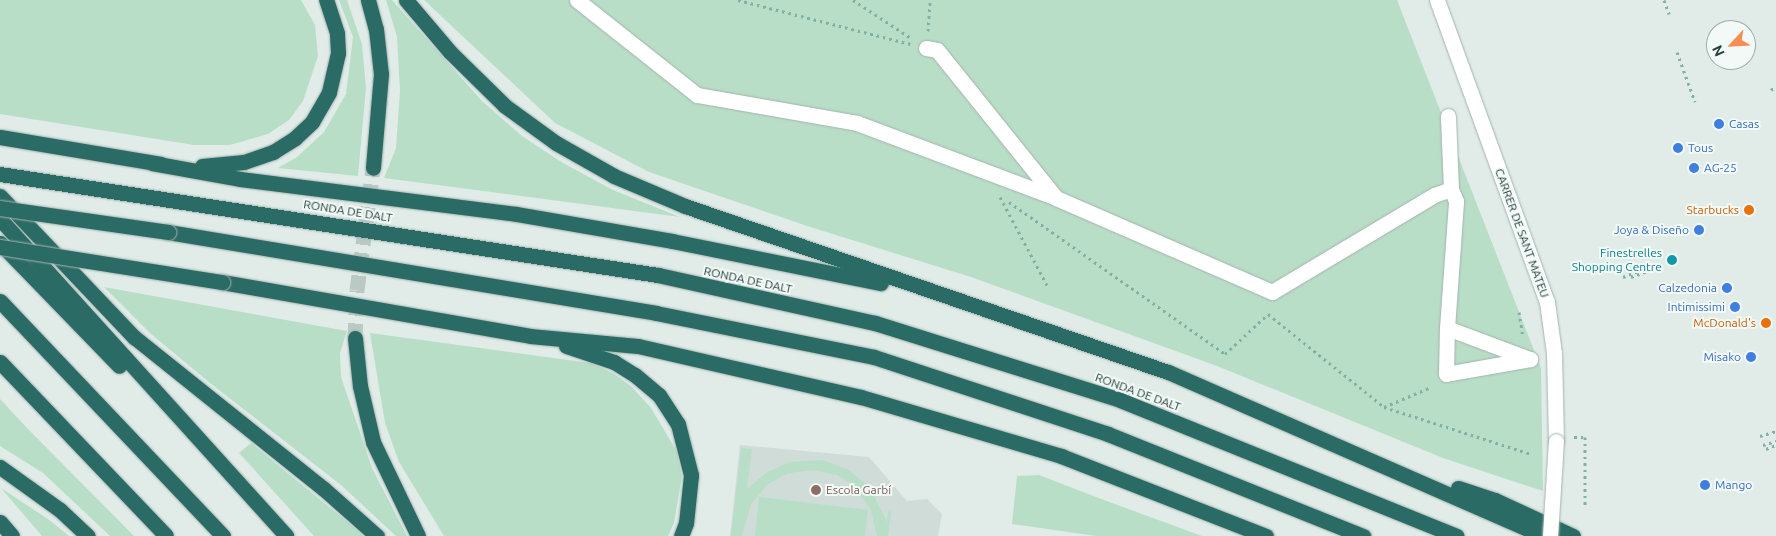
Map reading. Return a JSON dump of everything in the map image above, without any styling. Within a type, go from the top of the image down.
[{"type":"highway","points":[[152,163],[202,166],[244,162],[273,152],[302,132],[321,109],[335,73],[337,33],[326,0]]},
{"type":"highway","points":[[368,0],[378,38],[381,74],[373,168]]},
{"type":"highway","points":[[406,0],[450,52],[505,106],[556,144],[585,160],[685,206],[939,295],[1038,325],[1168,372],[1380,462],[1543,536]]},
{"type":"highway","points":[[0,137],[89,151],[240,179],[516,214],[672,241],[939,295]]},
{"type":"highway","name":"RONDA DE DALT","points":[[0,174],[658,275],[875,323],[1120,400],[1457,536]]},
{"type":"highway","points":[[0,196],[134,337],[324,489],[378,536]]},
{"type":"highway","points":[[0,208],[168,232],[656,313],[874,357],[1108,434],[1363,536]]},
{"type":"highway","points":[[0,219],[286,536]]},
{"type":"highway","points":[[0,245],[80,328],[220,465]]},
{"type":"highway","points":[[0,245],[530,336],[638,346],[861,397],[1061,456],[1266,536]]},
{"type":"highway","points":[[0,301],[223,536]]},
{"type":"highway","points":[[530,336],[614,362],[658,395],[678,424],[688,453],[691,475],[686,523],[681,536]]},
{"type":"highway","points":[[356,338],[360,386],[373,442],[418,536]]},
{"type":"highway","points":[[0,362],[166,536]]},
{"type":"highway","points":[[1380,462],[1495,500],[1573,536]]},
{"type":"highway","points":[[0,468],[60,510],[88,536]]},
{"type":"highway","points":[[409,518],[423,536]]},
{"type":"highway","points":[[0,522],[12,536]]},
{"type":"street","points":[[577,0],[697,95],[858,123],[1056,198],[1272,292],[1434,196],[1452,189]]},
{"type":"street","name":"CARRER DE SANT MATEU","points":[[1438,0],[1547,302],[1554,353],[1556,440],[1550,536]]},
{"type":"street","points":[[926,48],[936,50],[1056,198]]},
{"type":"street","points":[[1447,328],[1530,359],[1446,374],[1447,328],[1456,201],[1452,189],[1448,116]]},
{"type":"path","points":[[738,0],[926,48]]},
{"type":"path","points":[[852,0],[926,48]]},
{"type":"path","points":[[926,48],[930,0]]},
{"type":"path","points":[[1664,0],[1669,14]]},
{"type":"path","points":[[1677,52],[1697,103],[1681,57]]},
{"type":"path","points":[[1771,90],[1776,86]]},
{"type":"path","points":[[1000,197],[1047,285]]},
{"type":"path","points":[[1014,204],[1225,354],[1268,314],[1384,407],[1531,454]]},
{"type":"path","points":[[1631,277],[1660,267]]},
{"type":"path","points":[[1623,277],[1644,269]]},
{"type":"path","points":[[1519,312],[1519,325]]},
{"type":"path","points":[[1384,407],[1429,388]]},
{"type":"path","points":[[1760,436],[1776,431]]},
{"type":"path","points":[[1574,437],[1585,437],[1585,508]]},
{"type":"path","points":[[1776,440],[1765,447],[1776,445]]},
{"type":"shaded area","name":"Escola Garbí","points":[[740,445],[869,457],[907,501],[927,499],[942,514],[938,536],[730,536]]},
{"type":"green space","points":[[0,0],[301,0],[315,25],[318,56],[303,101],[289,120],[268,134],[230,145],[194,145],[0,114]]},
{"type":"green space","points":[[339,0],[347,0],[362,44],[366,88],[358,176],[278,168],[297,157],[324,132],[346,94],[353,37]]},
{"type":"green space","points":[[386,0],[392,0],[482,101],[522,136],[563,163],[613,190],[680,217],[384,178],[396,148],[400,91],[397,37]]},
{"type":"green space","points":[[424,0],[1397,0],[1541,368],[1543,491],[1443,458],[1217,366],[971,277],[807,226],[649,172],[555,123]]},
{"type":"green space","points":[[104,287],[347,331],[340,353],[341,377],[372,468],[407,536],[396,536],[341,485],[210,383],[151,334]]},
{"type":"green space","points":[[370,333],[590,363],[613,373],[632,387],[651,408],[676,450],[682,476],[674,523],[668,536],[444,536],[399,462],[385,423]]},
{"type":"green space","points":[[0,399],[134,536],[110,536],[43,473],[0,446]]},
{"type":"green space","points":[[251,443],[363,536],[314,536],[239,453]]},
{"type":"green space","points":[[741,448],[752,449],[747,489],[767,472],[790,462],[823,460],[849,470],[870,488],[887,522],[888,511],[891,512],[888,536],[877,536],[871,510],[852,484],[837,475],[813,470],[789,473],[768,484],[751,504],[742,536],[731,536]]},
{"type":"green space","points":[[1039,475],[1202,536],[1096,536],[1012,524],[1017,476]]},
{"type":"green space","points":[[1,488],[48,519],[69,536],[42,536]]},
{"type":"green space","points":[[759,497],[868,510],[865,536],[755,536]]},
{"type":"tunnel","points":[[355,338],[357,290],[373,168]]},
{"type":"place","name":"Casas","points":[[1719,124]]},
{"type":"place","name":"Tous","points":[[1678,148]]},
{"type":"place","name":"AG-25","points":[[1694,168]]},
{"type":"place","name":"Starbucks","points":[[1749,210]]},
{"type":"place","name":"Joya & Diseño","points":[[1699,230]]},
{"type":"place","name":"Finestrelles Shopping Centre","points":[[1672,260]]},
{"type":"place","name":"Calzedonia","points":[[1727,288]]},
{"type":"place","name":"Intimissimi","points":[[1735,307]]},
{"type":"place","name":"McDonald's","points":[[1766,323]]},
{"type":"place","name":"Misako","points":[[1751,357]]},
{"type":"place","name":"Mango","points":[[1705,485]]},
{"type":"place","name":"Escola Garbí","points":[[816,490]]}]
